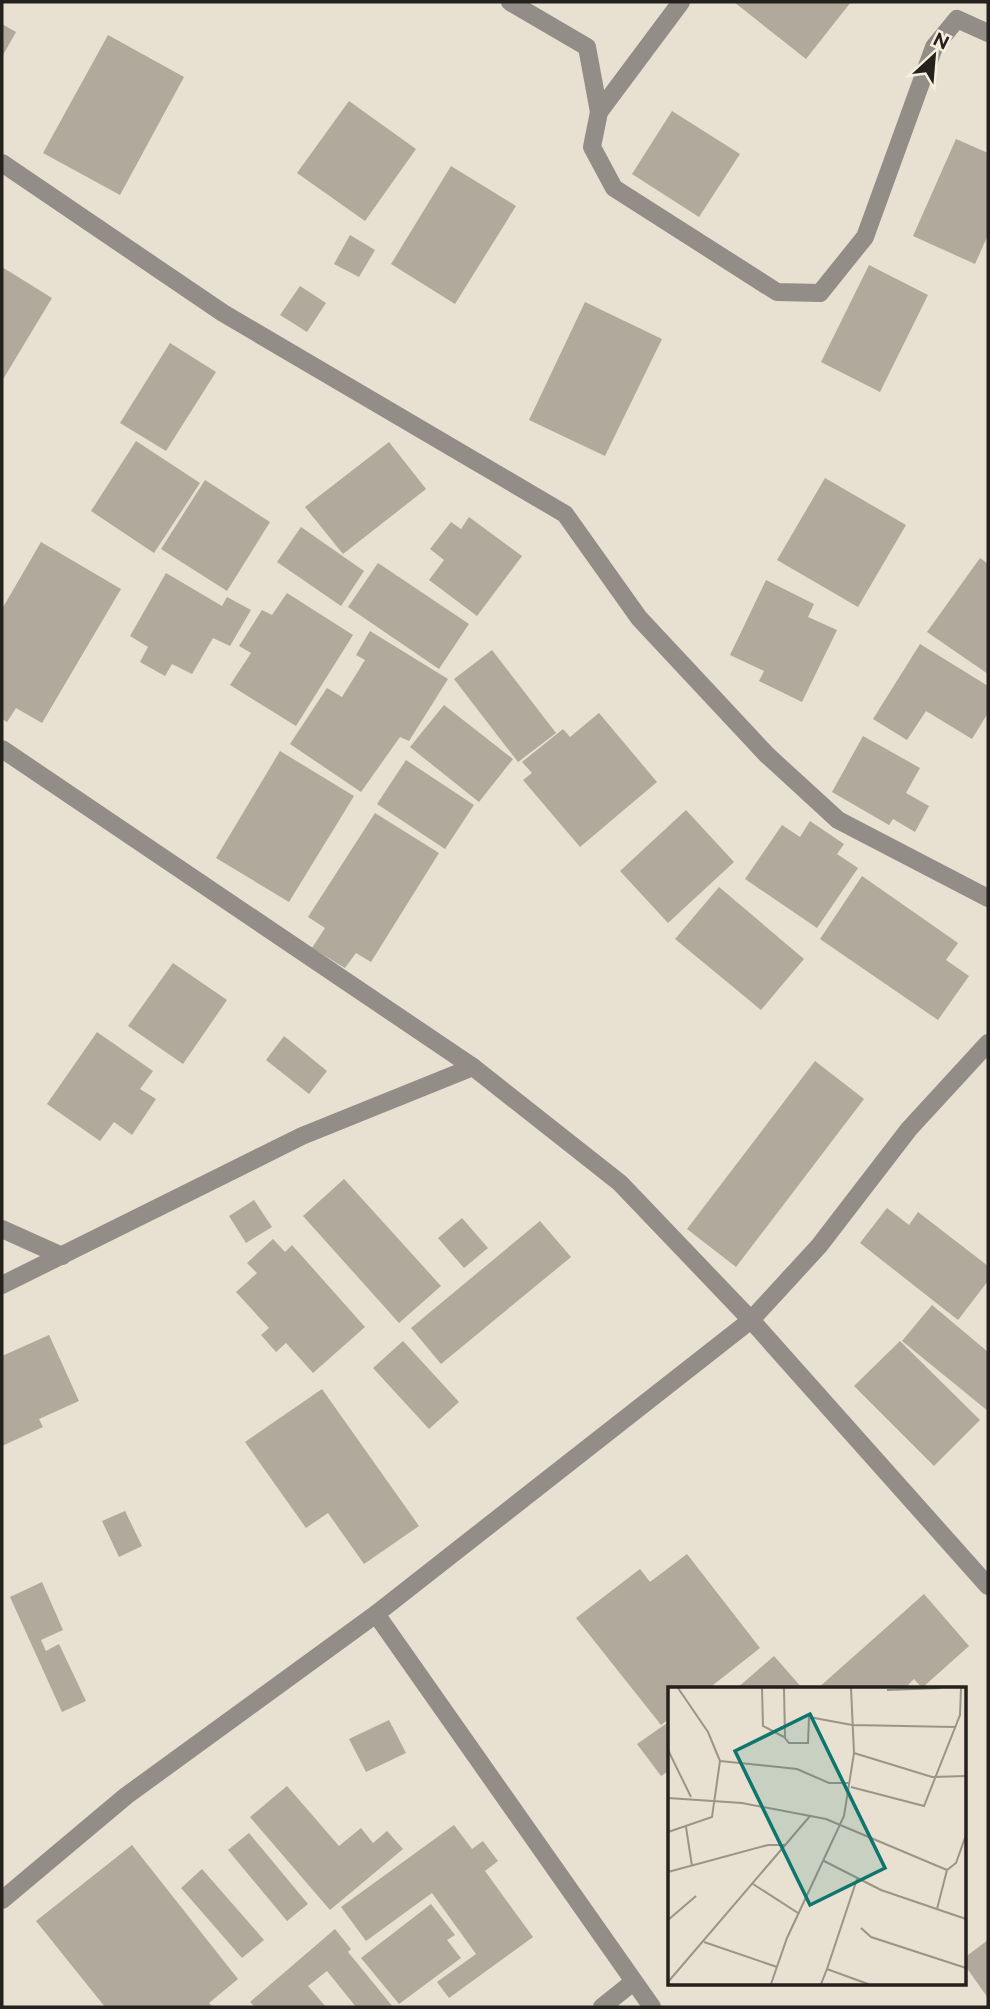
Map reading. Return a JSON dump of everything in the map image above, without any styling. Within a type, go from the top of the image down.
[{"type":"street","points":[[510,2],[587,47],[598,113],[592,147],[614,188],[777,292],[820,293],[865,237],[934,47],[957,19],[988,33]]},
{"type":"street","points":[[598,113],[681,2]]},
{"type":"street","points":[[2,163],[223,313],[565,513],[639,618],[767,755],[797,783],[838,820],[988,898]]},
{"type":"street","points":[[2,749],[473,1067],[620,1184],[751,1320],[988,1586]]},
{"type":"street","points":[[2,1900],[127,1796],[376,1614],[751,1320],[820,1246],[909,1129],[988,1043]]},
{"type":"street","points":[[2,1284],[302,1136],[473,1067]]},
{"type":"street","points":[[2,1229],[62,1256]]},
{"type":"street","points":[[376,1614],[632,1983],[652,2007]]},
{"type":"street","points":[[603,2007],[632,1983]]},
{"type":"building","points":[[734,2],[851,2],[806,59]]},
{"type":"building","points":[[2,24],[16,32],[2,57]]},
{"type":"building","points":[[108,35],[184,77],[120,195],[43,153]]},
{"type":"building","points":[[349,101],[416,149],[365,221],[297,173]]},
{"type":"building","points":[[672,111],[740,154],[699,217],[632,174]]},
{"type":"building","points":[[956,139],[988,153],[988,235],[975,264],[913,236]]},
{"type":"building","points":[[451,166],[516,206],[455,304],[391,264]]},
{"type":"building","points":[[350,235],[375,250],[359,277],[334,264]]},
{"type":"building","points":[[869,265],[928,295],[880,392],[821,362]]},
{"type":"building","points":[[2,267],[52,298],[2,381]]},
{"type":"building","points":[[300,286],[326,303],[307,332],[280,315]]},
{"type":"building","points":[[585,302],[662,339],[605,456],[529,420]]},
{"type":"building","points":[[170,343],[216,372],[166,451],[120,423]]},
{"type":"building","points":[[136,441],[200,483],[154,553],[91,511]]},
{"type":"building","points":[[389,442],[426,489],[343,554],[305,507]]},
{"type":"building","points":[[825,478],[906,525],[858,607],[777,560]]},
{"type":"building","points":[[205,480],[270,522],[227,591],[161,549]]},
{"type":"building","points":[[469,517],[522,556],[477,616],[429,580],[444,560],[430,549],[451,522],[461,529]]},
{"type":"building","points":[[301,527],[364,571],[341,606],[277,562]]},
{"type":"building","points":[[41,542],[121,589],[42,723],[16,708],[7,722],[2,719],[2,609]]},
{"type":"building","points":[[980,558],[988,564],[988,674],[927,632]]},
{"type":"building","points":[[378,563],[469,624],[439,669],[348,607]]},
{"type":"building","points":[[166,573],[222,606],[227,597],[251,610],[230,646],[213,638],[192,674],[172,664],[165,676],[140,662],[148,647],[130,636]]},
{"type":"building","points":[[766,580],[814,604],[808,617],[837,630],[802,702],[759,681],[764,671],[730,655]]},
{"type":"building","points":[[287,593],[353,635],[296,726],[230,685],[251,653],[239,646],[262,610],[272,615]]},
{"type":"building","points":[[370,631],[448,679],[409,741],[400,737],[361,792],[290,744],[327,688],[342,697],[365,660],[356,655]]},
{"type":"building","points":[[920,644],[988,686],[988,713],[972,739],[926,711],[907,740],[873,719]]},
{"type":"building","points":[[492,650],[556,733],[518,762],[454,679]]},
{"type":"building","points":[[444,705],[513,759],[479,802],[410,747]]},
{"type":"building","points":[[599,713],[657,782],[580,847],[523,780],[532,773],[522,762],[563,729],[570,737]]},
{"type":"building","points":[[863,736],[920,768],[906,793],[929,806],[915,832],[893,819],[889,825],[832,792]]},
{"type":"building","points":[[280,751],[354,796],[289,902],[216,858]]},
{"type":"building","points":[[406,760],[474,805],[445,849],[377,804]]},
{"type":"building","points":[[686,810],[734,862],[668,923],[620,871]]},
{"type":"building","points":[[375,813],[439,853],[371,962],[356,953],[345,968],[312,948],[325,928],[308,917]]},
{"type":"building","points":[[810,821],[844,844],[837,854],[858,868],[817,928],[745,879],[782,825],[800,837]]},
{"type":"building","points":[[862,876],[958,943],[946,960],[969,976],[938,1020],[820,939]]},
{"type":"building","points":[[719,887],[804,959],[761,1010],[675,939]]},
{"type":"building","points":[[173,963],[227,1000],[183,1064],[128,1026]]},
{"type":"building","points":[[97,1032],[153,1071],[140,1089],[156,1099],[132,1135],[114,1122],[100,1141],[47,1104]]},
{"type":"building","points":[[284,1036],[327,1071],[309,1094],[266,1060]]},
{"type":"building","points":[[815,1061],[864,1099],[736,1267],[687,1229]]},
{"type":"building","points":[[344,1179],[441,1286],[399,1323],[303,1216]]},
{"type":"building","points":[[254,1200],[272,1227],[246,1243],[229,1216]]},
{"type":"building","points":[[887,1208],[909,1225],[918,1212],[988,1266],[988,1281],[958,1320],[860,1243]]},
{"type":"building","points":[[462,1218],[488,1248],[464,1268],[438,1238]]},
{"type":"building","points":[[540,1221],[571,1257],[441,1364],[411,1328]]},
{"type":"building","points":[[273,1239],[285,1252],[292,1245],[365,1327],[313,1373],[286,1343],[276,1352],[261,1335],[269,1328],[236,1292],[257,1273],[247,1263]]},
{"type":"building","points":[[932,1305],[988,1352],[988,1411],[902,1341]]},
{"type":"building","points":[[49,1335],[79,1401],[39,1419],[43,1427],[2,1446],[2,1356]]},
{"type":"building","points":[[403,1341],[459,1402],[429,1429],[373,1368]]},
{"type":"building","points":[[900,1341],[980,1420],[934,1466],[854,1386]]},
{"type":"building","points":[[322,1389],[419,1526],[364,1564],[328,1513],[306,1528],[245,1442]]},
{"type":"building","points":[[125,1511],[142,1546],[119,1557],[102,1521]]},
{"type":"building","points":[[687,1554],[760,1648],[711,1687],[668,1687],[668,1720],[661,1725],[576,1618],[640,1569],[650,1582]]},
{"type":"building","points":[[42,1582],[63,1630],[41,1640],[46,1651],[59,1644],[86,1701],[62,1712],[10,1597]]},
{"type":"building","points":[[924,1594],[969,1646],[923,1687],[914,1679],[906,1687],[819,1687]]},
{"type":"building","points":[[774,1656],[801,1687],[738,1687]]},
{"type":"building","points":[[389,1720],[406,1753],[366,1772],[349,1739]]},
{"type":"building","points":[[668,1722],[668,1771],[661,1776],[637,1744]]},
{"type":"building","points":[[287,1786],[339,1846],[361,1828],[373,1843],[387,1831],[403,1849],[330,1910],[250,1817]]},
{"type":"building","points":[[454,1825],[472,1849],[483,1841],[498,1861],[485,1871],[533,1937],[449,1998],[437,1982],[476,1954],[432,1893],[366,1941],[341,1907]]},
{"type":"building","points":[[249,1833],[308,1904],[287,1921],[228,1850]]},
{"type":"building","points":[[132,1845],[238,1979],[209,2003],[213,2007],[105,2007],[36,1921]]},
{"type":"building","points":[[202,1869],[264,1940],[242,1958],[181,1888]]},
{"type":"building","points":[[431,1904],[455,1935],[447,1940],[461,1958],[399,2004],[361,1958]]},
{"type":"building","points":[[335,1929],[351,1949],[348,1952],[393,2007],[356,2007],[327,1971],[308,1986],[326,2007],[255,2007],[250,2002]]},
{"type":"building","points":[[988,1940],[988,1998],[965,1965],[965,1957]]}]
